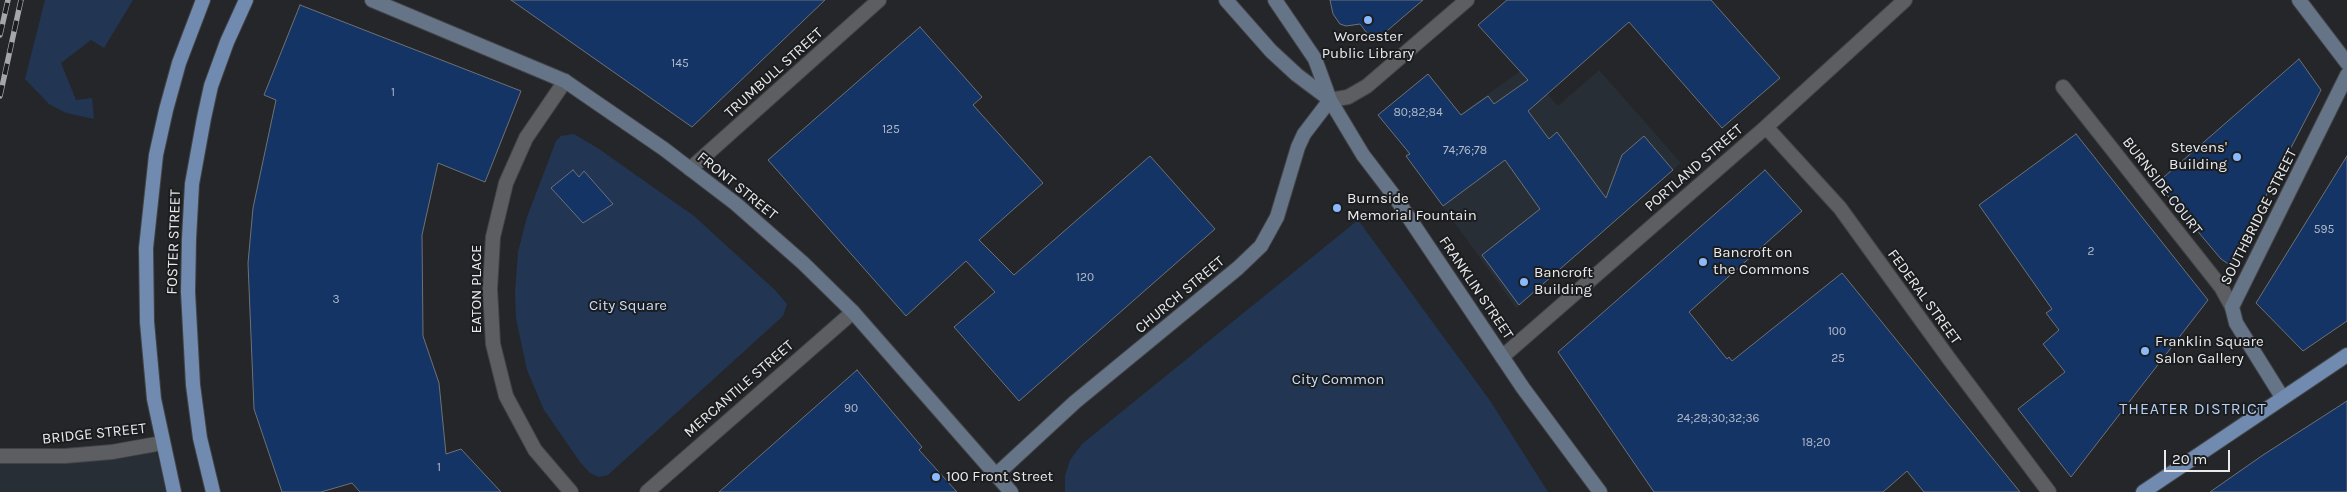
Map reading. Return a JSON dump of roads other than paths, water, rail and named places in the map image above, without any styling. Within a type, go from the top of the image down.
[{"type":"main road","name":"FOSTER STREET","points":[[174,492],[154,399],[147,322],[146,248],[156,155],[166,110],[179,63],[203,0]]},
{"type":"main road","name":"FOSTER STREET","points":[[213,492],[200,438],[193,385],[188,239],[192,184],[206,110],[227,42],[246,0]]},
{"type":"main road","name":"FRONT STREET","points":[[372,0],[564,81],[690,169],[736,204],[803,263],[853,312],[1011,492]]},
{"type":"main road","name":"FRANKLIN STREET","points":[[1226,0],[1272,51],[1297,75],[1330,100]]},
{"type":"main road","name":"FRANKLIN STREET","points":[[1275,0],[1315,59],[1330,100],[1362,155],[1395,197],[1502,357],[1600,492]]},
{"type":"main road","points":[[2299,0],[2347,63]]},
{"type":"main road","name":"SOUTHBRIDGE STREET","points":[[2282,397],[2236,323],[2232,307],[2347,75]]},
{"type":"main road","name":"CHURCH STREET","points":[[996,475],[1076,402],[1238,268],[1261,246],[1277,217],[1298,147],[1304,134],[1330,100]]},
{"type":"main road","points":[[2143,492],[2347,355]]},
{"type":"street","name":"TRUMBULL STREET","points":[[690,169],[879,0]]},
{"type":"street","points":[[1330,100],[1348,96],[1367,86],[1467,0]]},
{"type":"street","name":"PORTLAND STREET","points":[[1502,357],[1766,127],[1905,0]]},
{"type":"street","name":"EATON PLACE","points":[[564,81],[526,138],[506,183],[494,237],[490,289],[493,344],[506,396],[534,450],[571,492]]},
{"type":"street","name":"BURNSIDE COURT","points":[[2063,87],[2221,287],[2232,307]]},
{"type":"street","name":"FEDERAL STREET","points":[[1766,127],[1840,208],[2049,492]]},
{"type":"street","name":"MERCANTILE STREET","points":[[647,492],[853,312]]},
{"type":"street","name":"BRIDGE STREET","points":[[0,456],[65,456],[112,452],[162,443]]},
{"type":"railway","points":[[0,35],[8,0]]},
{"type":"railway","points":[[0,96],[21,0]]},
{"type":"place","name":"Worcester Public Library","points":[[1368,20]]},
{"type":"place","name":"Stevens' Building","points":[[2237,157]]},
{"type":"place","name":"Burnside Memorial Fountain","points":[[1337,208]]},
{"type":"place","name":"Bancroft on the Commons","points":[[1703,262]]},
{"type":"place","name":"Bancroft Building","points":[[1524,282]]},
{"type":"place","name":"Franklin Square Salon Gallery","points":[[2145,351]]},
{"type":"place","name":"100 Front Street","points":[[936,477]]},
{"type":"district","name":"THEATER DISTRICT","points":[[2193,409]]},
{"type":"park label","name":"City Square","points":[[628,306]]},
{"type":"park label","name":"City Common","points":[[1338,380]]}]
